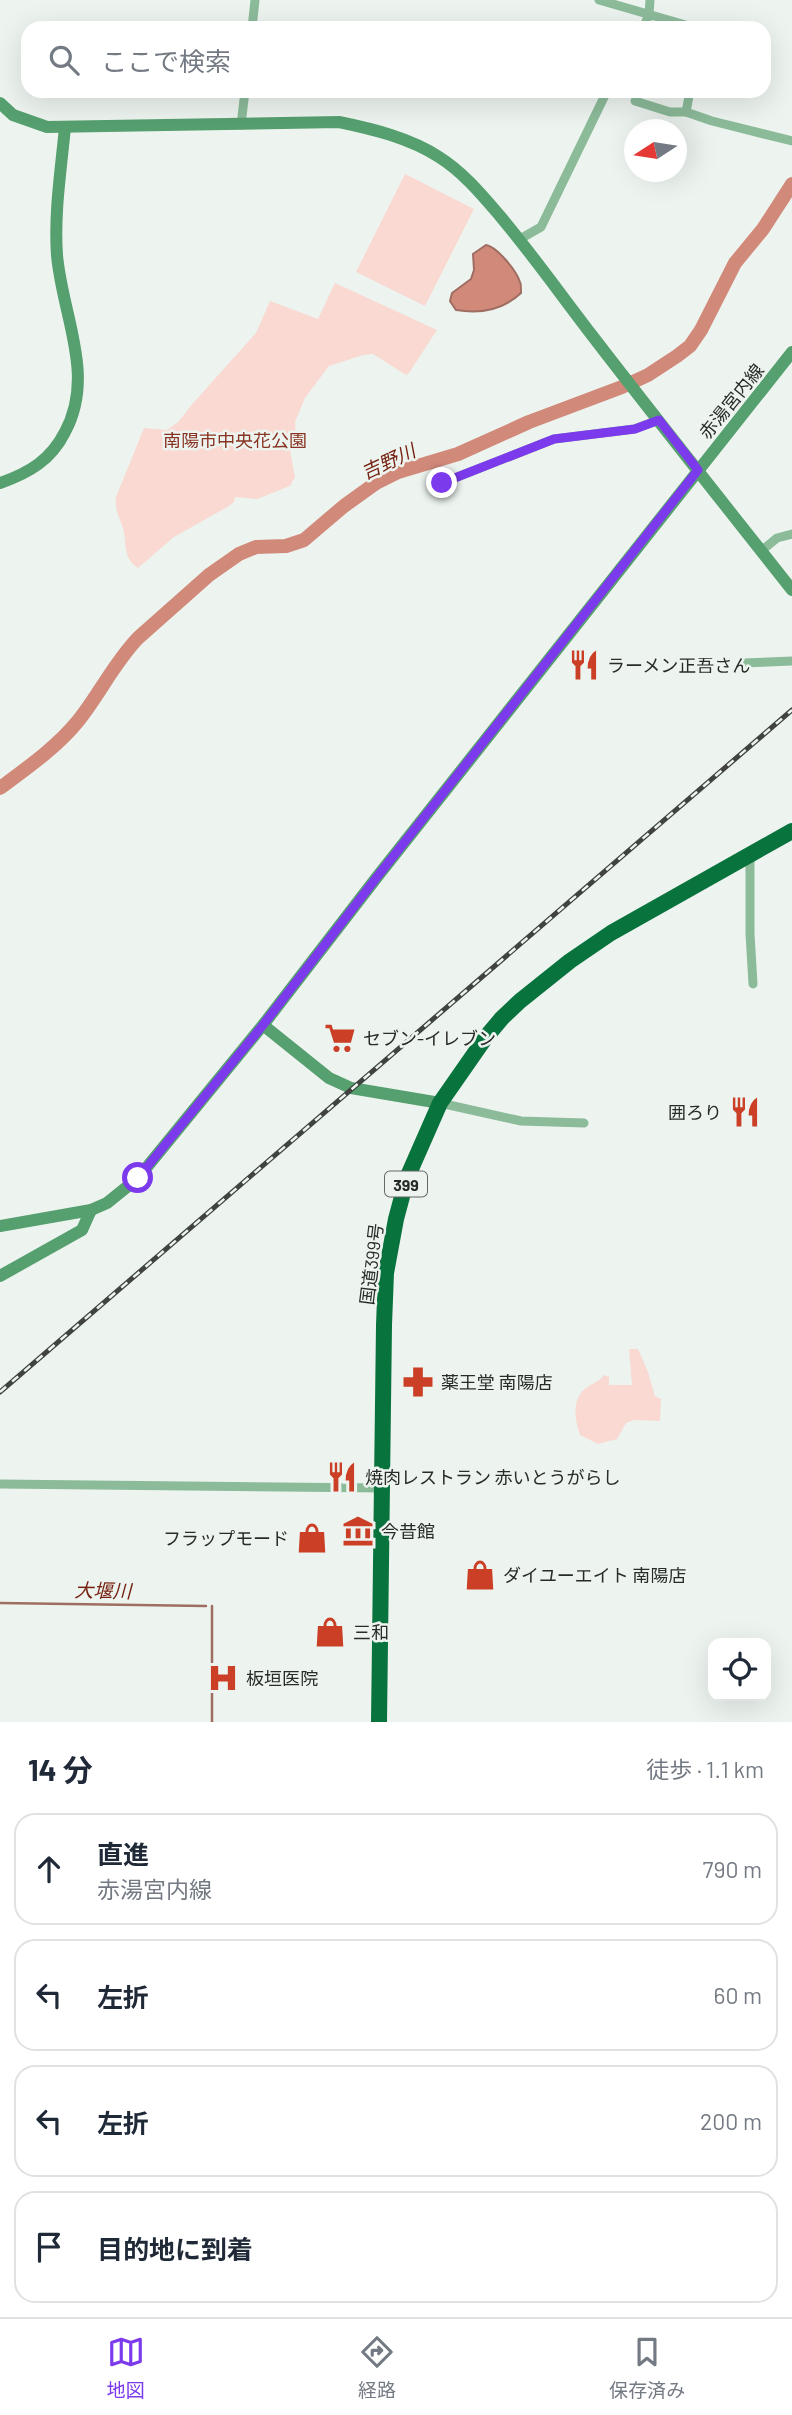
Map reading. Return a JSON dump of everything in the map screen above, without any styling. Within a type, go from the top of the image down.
[{"type":"highway","name":"国道399号","points":[[379,1722],[386,1273],[407,1178],[440,1102],[502,1018],[550,977],[611,933],[792,831]]},
{"type":"street","points":[[253,21],[255,0]]},
{"type":"street","points":[[599,0],[671,21]]},
{"type":"street","points":[[646,21],[650,0]]},
{"type":"street","points":[[241,125],[244,98]]},
{"type":"street","points":[[520,239],[541,228],[604,98]]},
{"type":"street","points":[[686,112],[689,98]]},
{"type":"street","points":[[635,101],[792,141]]},
{"type":"street","points":[[0,103],[6,116],[47,127],[339,122],[377,131],[419,146],[457,170],[520,239],[792,590]]},
{"type":"street","points":[[0,483],[28,472],[45,460],[60,443],[79,400],[79,370],[61,287],[57,254],[57,206],[65,127]]},
{"type":"street","name":"赤湯宮内線","points":[[0,1226],[91,1210],[107,1203],[138,1178],[263,1025],[792,352]]},
{"type":"street","points":[[442,483],[554,439],[635,429],[659,420]]},
{"type":"street","points":[[761,551],[777,538],[792,534]]},
{"type":"street","points":[[743,663],[792,661]]},
{"type":"street","points":[[750,854],[753,984]]},
{"type":"street","points":[[263,1025],[329,1078],[351,1088],[440,1102],[521,1121],[584,1123]]},
{"type":"street","points":[[0,1276],[82,1230],[91,1210]]},
{"type":"street","points":[[0,1484],[383,1488]]},
{"type":"green space","points":[[405,174],[474,209],[425,306],[356,272]]},
{"type":"green space","name":"南陽市中央花公園","points":[[335,283],[437,330],[406,375],[373,354],[329,366],[305,398],[295,422],[296,437],[290,450],[295,477],[290,486],[257,499],[235,497],[229,506],[174,537],[138,568],[128,556],[116,497],[144,428],[167,430],[178,422],[256,333],[270,301],[318,319]]},
{"type":"green space","points":[[629,1349],[638,1349],[655,1396],[661,1399],[660,1421],[634,1420],[626,1423],[617,1439],[598,1444],[580,1435],[576,1404],[581,1393],[604,1375],[609,1377],[609,1385],[632,1385]]},
{"type":"shaded area","points":[[486,245],[501,254],[510,266],[518,277],[521,293],[499,307],[474,311],[456,310],[450,301],[452,293],[471,279],[474,270],[473,254]]},
{"type":"waterway","name":"吉野川","points":[[0,788],[70,731],[138,638],[209,575],[239,554],[256,547],[286,546],[304,540],[344,506],[376,483],[398,472],[458,454],[529,422],[622,387],[648,375],[677,356],[690,346],[701,330],[735,263],[763,229],[792,184]]},
{"type":"waterway","name":"大堰川","points":[[0,1603],[206,1606]]},
{"type":"waterway","name":"大堰川","points":[[212,1606],[212,1722]]},
{"type":"railway","points":[[0,1392],[792,710]]},
{"type":"place","name":"ラーメン正吾さん","points":[[584,665]]},
{"type":"place","name":"セブン-イレブン","points":[[340,1038]]},
{"type":"place","name":"囲ろり","points":[[745,1112]]},
{"type":"place","name":"薬王堂 南陽店","points":[[418,1382]]},
{"type":"place","name":"焼肉レストラン 赤いとうがらし","points":[[342,1477]]},
{"type":"place","name":"今昔館","points":[[358,1531]]},
{"type":"place","name":"フラップモード","points":[[312,1538]]},
{"type":"place","name":"ダイユーエイト 南陽店","points":[[480,1575]]},
{"type":"place","name":"三和","points":[[330,1632]]},
{"type":"place","name":"板垣医院","points":[[223,1678]]},
{"type":"route","points":[[138,1178],[263,1025],[698,470],[659,420],[635,429],[554,439],[442,483]]}]
